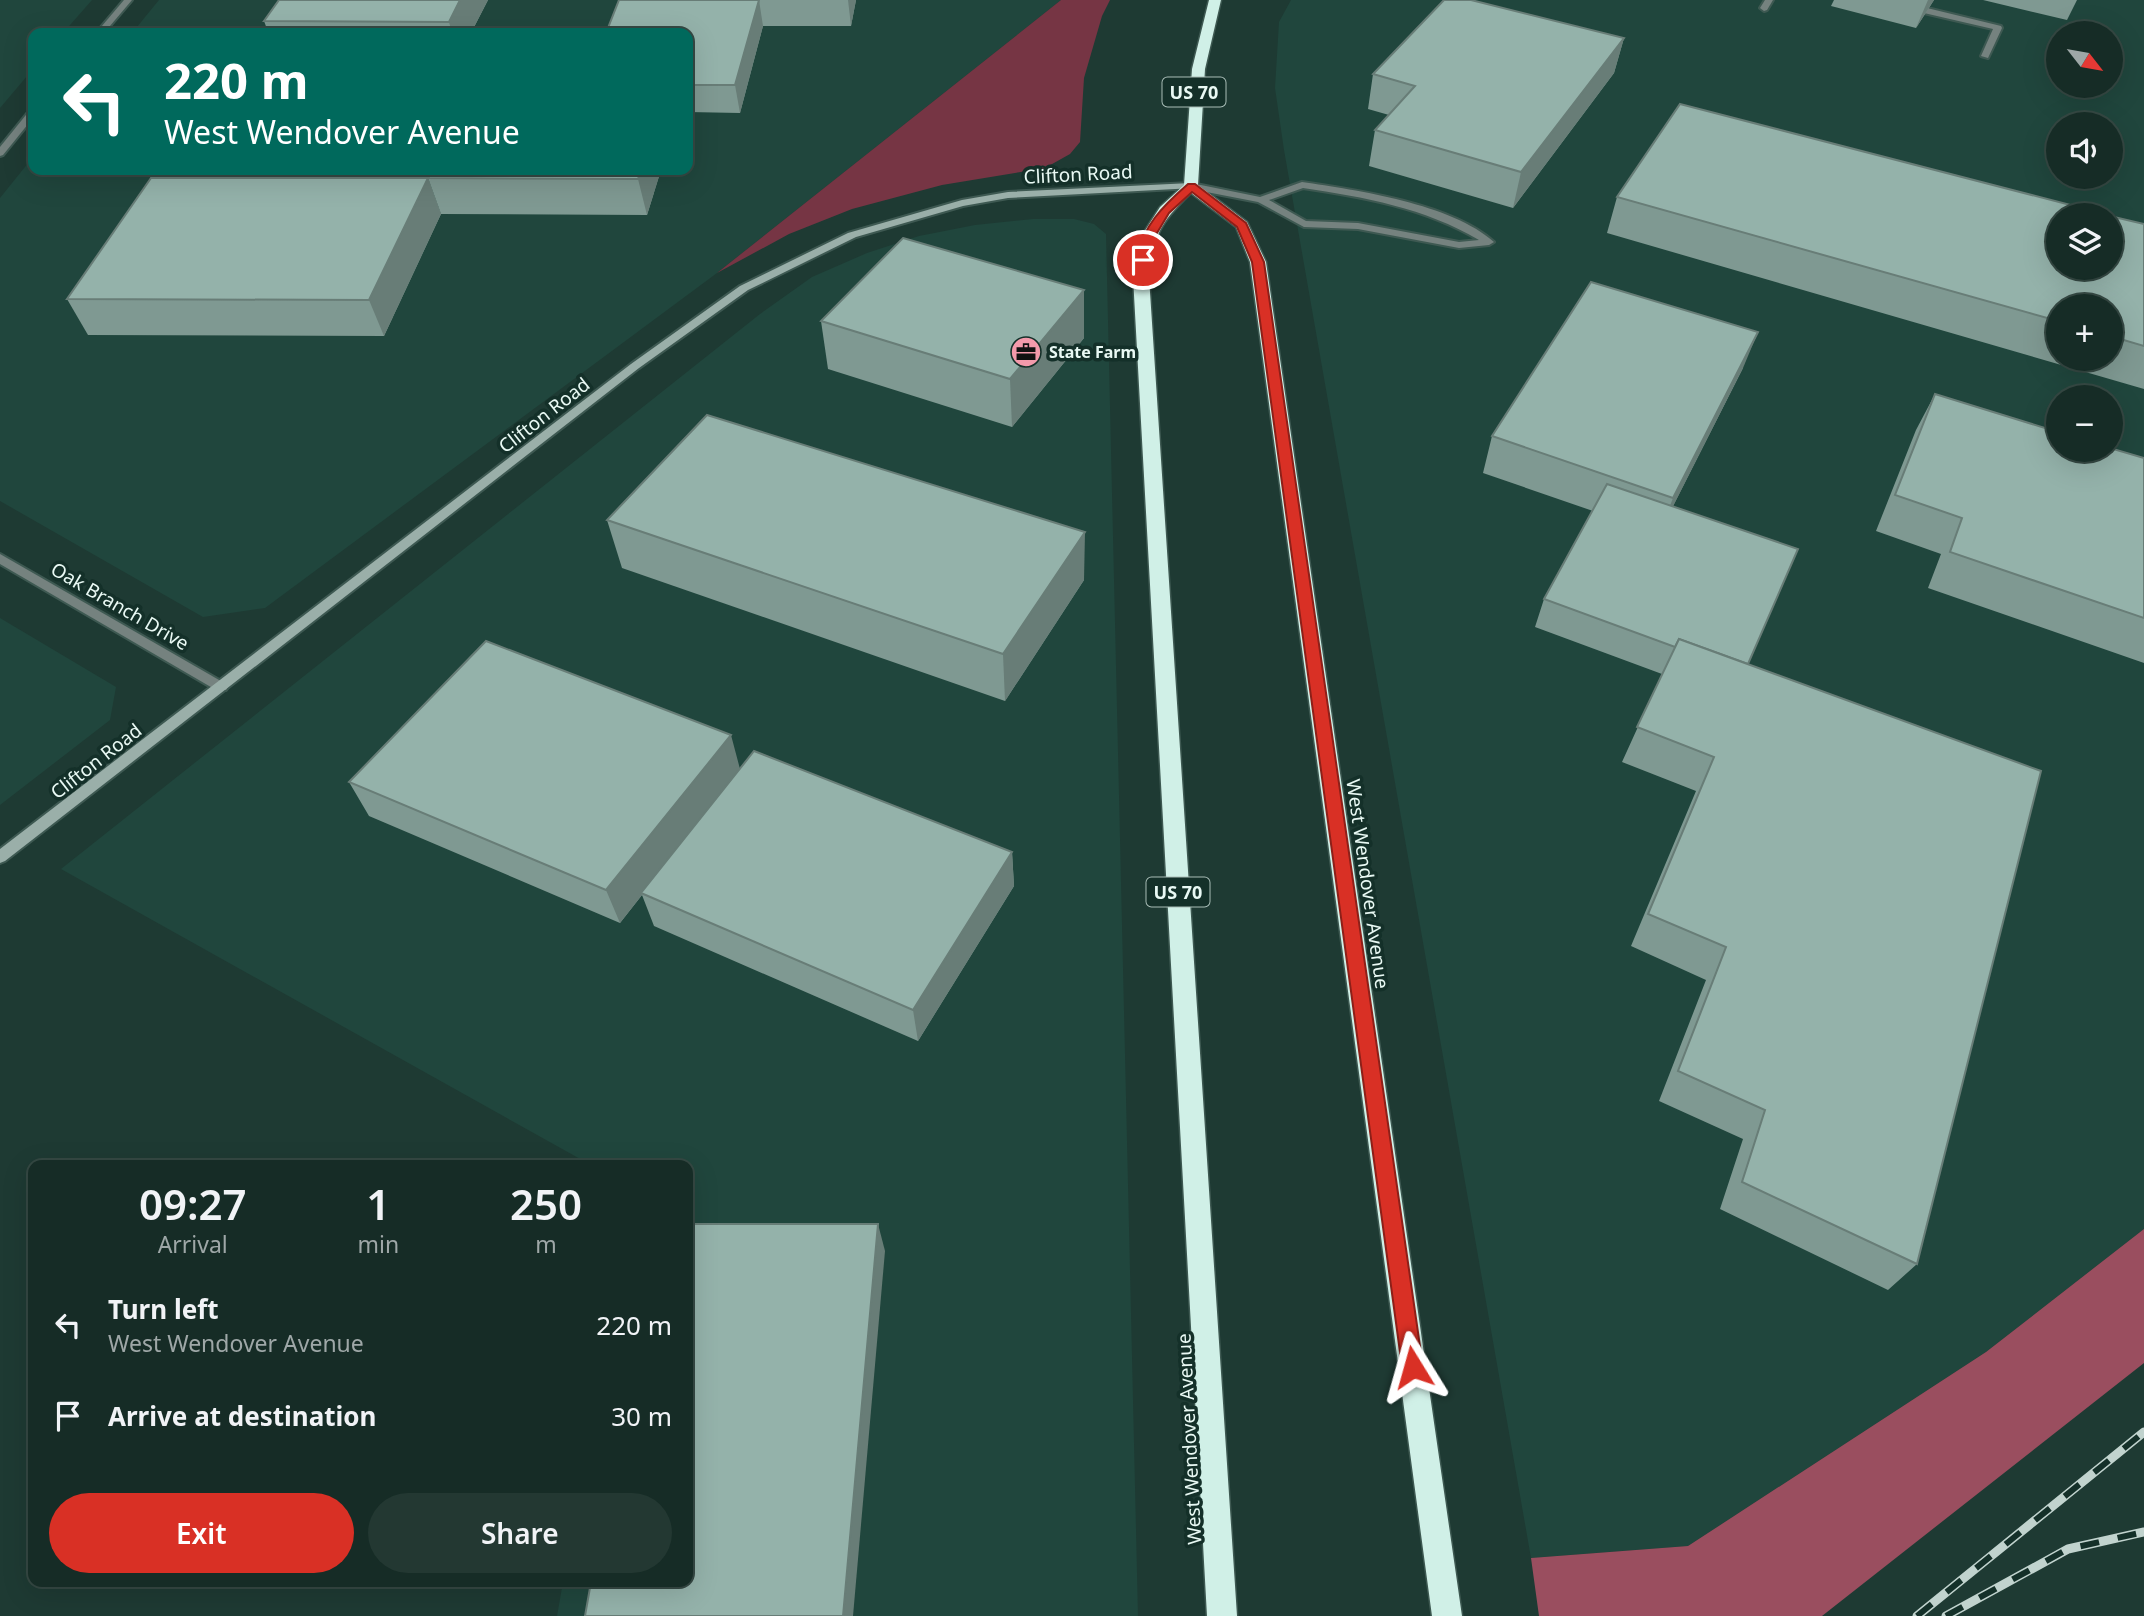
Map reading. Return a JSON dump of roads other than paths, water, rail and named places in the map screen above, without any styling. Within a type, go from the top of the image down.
[{"type":"highway","name":"US 70","points":[[1191,186],[1194,91],[1206,24],[1215,0]]},
{"type":"highway","name":"West Wendover Avenue","points":[[1222,1616],[1141,277],[1145,243],[1165,211],[1191,186],[1242,225],[1258,262],[1447,1616]]},
{"type":"street","points":[[104,28],[128,0]]},
{"type":"street","points":[[1927,11],[1998,28],[1984,56]]},
{"type":"street","points":[[0,153],[28,118]]},
{"type":"street","points":[[1191,186],[1261,200],[1304,224],[1358,226],[1458,245],[1489,242],[1465,226],[1345,190],[1302,185],[1261,200]]},
{"type":"street","name":"Clifton Road","points":[[0,857],[689,326],[744,288],[791,262],[852,235],[973,201],[1008,195],[1191,186]]},
{"type":"street","name":"Oak Branch Drive","points":[[0,558],[221,687]]},
{"type":"railway","points":[[1917,1616],[2144,1432]]},
{"type":"railway","points":[[1946,1616],[2068,1549],[2144,1532]]},
{"type":"place","name":"State Farm","points":[[1026,352]]}]
